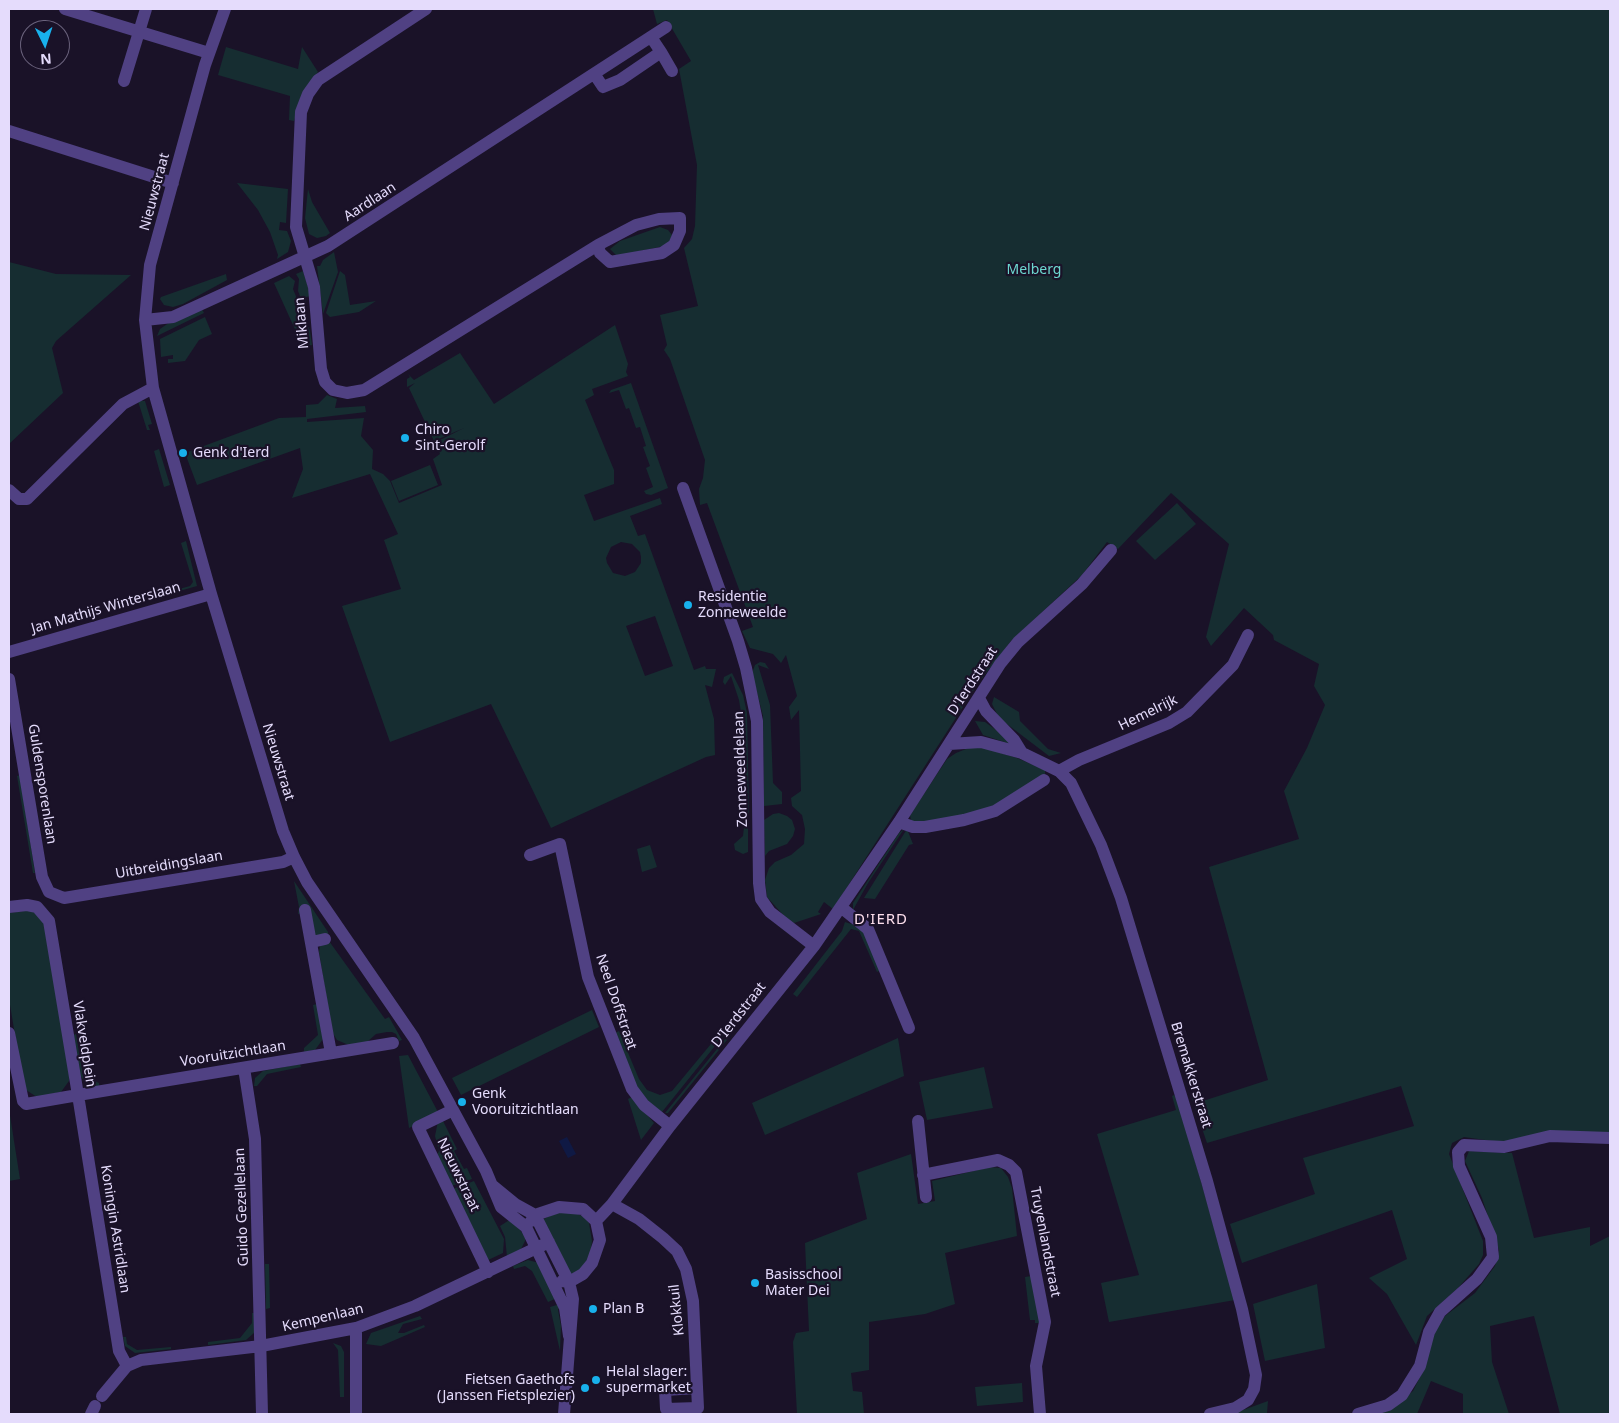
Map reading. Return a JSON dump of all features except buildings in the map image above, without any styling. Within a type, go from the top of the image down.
[{"type":"street","points":[[67,9],[209,53]]},
{"type":"street","points":[[124,81],[146,9]]},
{"type":"street","name":"Nieuwstraat","points":[[225,9],[209,53],[150,265],[145,320],[153,388],[283,831],[294,857],[307,882],[414,1038],[493,1186],[501,1207],[526,1227],[565,1308],[569,1336]]},
{"type":"street","name":"Miklaan","points":[[426,9],[318,80],[308,94],[301,112],[296,227],[314,287],[325,382],[333,390],[347,393],[364,390],[377,384],[598,246],[636,225],[659,219],[680,218],[680,231],[674,245],[662,253],[610,262],[600,253],[598,246]]},
{"type":"street","name":"Aardlaan","points":[[145,320],[173,317],[328,246],[595,75],[666,27]]},
{"type":"street","points":[[651,37],[672,71]]},
{"type":"street","points":[[595,75],[603,86],[620,80],[661,52]]},
{"type":"street","points":[[9,131],[173,182]]},
{"type":"street","points":[[9,490],[19,499],[27,499],[123,404],[153,388]]},
{"type":"street","name":"Zonneweeldelaan","points":[[683,488],[738,641],[746,668],[757,721],[759,883],[761,899],[770,912],[814,946]]},
{"type":"street","name":"D'Ierdstraat","points":[[596,1221],[612,1204],[670,1126],[814,946],[842,908],[1000,664],[1018,642],[1082,584],[1111,550]]},
{"type":"street","name":"Jan Mathijs Winterslaan","points":[[9,652],[212,594]]},
{"type":"street","name":"Hemelrijk","points":[[1059,772],[1079,760],[1169,723],[1187,712],[1233,664],[1248,635]]},
{"type":"street","name":"Guldensporenlaan","points":[[9,679],[42,877],[49,892]]},
{"type":"street","name":"Bremakkerstraat","points":[[979,698],[986,711],[1014,740],[1022,753]]},
{"type":"street","name":"Bremakkerstraat","points":[[949,744],[981,742],[1022,753],[1059,772],[1070,783],[1090,820],[1122,898],[1207,1181],[1242,1309],[1256,1375],[1254,1389],[1248,1400],[1242,1404],[1210,1414]]},
{"type":"street","points":[[899,822],[913,827],[925,827],[964,820],[995,811],[1044,780]]},
{"type":"street","name":"Neel Doffstraat","points":[[530,855],[560,844],[588,977],[632,1089],[644,1105],[670,1126]]},
{"type":"street","name":"Uitbreidingslaan","points":[[49,892],[64,898],[283,862],[294,857]]},
{"type":"street","name":"Vlakveldplein","points":[[9,907],[27,905],[37,907],[48,921],[78,1096],[26,1104],[22,1101],[9,1033]]},
{"type":"street","points":[[842,908],[868,929],[909,1028]]},
{"type":"street","points":[[306,910],[332,1053]]},
{"type":"street","points":[[312,942],[325,939]]},
{"type":"street","name":"Vooruitzichtlaan","points":[[78,1096],[393,1043]]},
{"type":"street","name":"Guido Gezellelaan","points":[[244,1068],[255,1138],[262,1414]]},
{"type":"street","name":"Koningin Astridlaan","points":[[78,1096],[119,1351],[127,1366]]},
{"type":"street","name":"Nieuwstraat","points":[[453,1110],[418,1127],[488,1272]]},
{"type":"street","points":[[918,1121],[926,1197]]},
{"type":"street","points":[[1358,1414],[1388,1405],[1402,1395],[1420,1366],[1429,1332],[1440,1312],[1477,1279],[1493,1257],[1491,1237],[1459,1166],[1458,1152],[1464,1145],[1504,1147],[1550,1136],[1610,1138]]},
{"type":"street","name":"Truyenlandstraat","points":[[923,1174],[998,1160],[1009,1165],[1016,1172],[1045,1322],[1036,1366],[1040,1414]]},
{"type":"street","name":"Nieuwstraat","points":[[493,1186],[535,1216],[569,1282],[573,1299],[564,1414]]},
{"type":"street","name":"Klokkuil","points":[[612,1204],[639,1219],[664,1238],[677,1251],[686,1269],[693,1301],[697,1388]]},
{"type":"street","points":[[526,1227],[535,1216],[559,1207],[583,1209],[596,1221],[600,1240],[592,1263],[584,1274],[569,1282],[552,1278]]},
{"type":"street","name":"Kempenlaan","points":[[127,1366],[140,1360],[261,1346],[356,1328],[415,1306],[549,1242]]},
{"type":"street","points":[[356,1328],[356,1414]]},
{"type":"street","points":[[96,1405],[127,1366]]},
{"type":"green space","name":"Melberg","points":[[653,9],[1610,9],[1610,1132],[1506,1143],[1464,1137],[1452,1143],[1449,1154],[1483,1241],[1483,1255],[1479,1264],[1458,1288],[1427,1316],[1416,1345],[1387,1294],[1369,1278],[1407,1259],[1392,1210],[1242,1263],[1230,1224],[1315,1194],[1303,1158],[1414,1126],[1401,1086],[1207,1143],[1191,1096],[1206,1100],[1268,1080],[1209,867],[1299,839],[1284,791],[1307,748],[1325,705],[1314,686],[1319,664],[1274,640],[1273,635],[1244,608],[1211,646],[1206,637],[1229,544],[1171,493],[1118,549],[1107,542],[1082,575],[1011,641],[977,685],[833,909],[824,902],[818,912],[821,914],[794,923],[786,918],[767,897],[765,880],[769,868],[775,862],[791,855],[804,844],[805,829],[802,815],[792,806],[791,798],[801,791],[799,710],[791,720],[789,707],[797,696],[786,655],[781,663],[773,654],[750,648],[742,631],[753,627],[707,503],[700,505],[699,489],[703,478],[705,460],[670,359],[664,350],[667,345],[660,315],[698,306],[684,248],[692,239],[695,226],[697,165],[679,69],[691,61],[667,20],[657,24]]},
{"type":"green space","points":[[226,47],[298,69],[302,47],[318,72],[303,93],[294,121],[289,120],[290,96],[218,75]]},
{"type":"green space","points":[[237,183],[288,189],[286,223],[280,222],[279,230],[287,231],[291,241],[288,252],[277,259],[278,255],[270,232],[258,210]]},
{"type":"green space","points":[[308,189],[312,202],[330,233],[326,236],[317,238],[309,234],[305,218]]},
{"type":"green space","points":[[660,227],[668,230],[672,235],[671,241],[664,246],[617,256],[610,249],[620,241]]},
{"type":"green space","points":[[334,252],[338,272],[323,314],[317,266],[320,266],[323,260]]},
{"type":"green space","points":[[9,262],[56,274],[131,275],[56,341],[52,348],[63,393],[9,444]]},
{"type":"green space","points":[[303,271],[311,296],[306,297],[306,305],[304,306],[298,291],[299,279],[296,274]]},
{"type":"green space","points":[[340,271],[345,275],[350,305],[376,301],[359,312],[330,317],[326,313]]},
{"type":"green space","points":[[226,274],[227,280],[183,304],[173,307],[164,305],[160,299],[161,297]]},
{"type":"green space","points":[[289,276],[295,281],[293,289],[310,331],[312,345],[303,347],[274,283]]},
{"type":"green space","points":[[202,309],[204,313],[157,336],[160,329],[170,322]]},
{"type":"green space","points":[[205,317],[212,334],[199,340],[185,361],[168,363],[168,359],[173,359],[173,355],[161,357],[160,339]]},
{"type":"green space","points":[[615,325],[628,364],[626,372],[628,376],[592,389],[594,395],[585,400],[614,470],[614,484],[584,495],[594,521],[660,498],[662,504],[630,516],[638,536],[645,534],[694,670],[705,666],[706,669],[716,669],[712,687],[705,685],[714,719],[715,755],[706,757],[551,828],[491,704],[390,742],[342,606],[401,589],[384,540],[398,534],[370,474],[292,498],[303,469],[300,448],[197,485],[185,453],[279,418],[306,417],[306,405],[318,404],[327,395],[337,399],[335,408],[365,406],[366,412],[307,419],[307,422],[364,418],[361,436],[373,450],[372,469],[383,474],[390,481],[399,503],[442,485],[433,459],[440,454],[436,442],[464,428],[434,441],[409,388],[415,383],[407,387],[407,379],[410,377],[408,374],[414,380],[460,353],[494,404]],"holes":[[[621,542],[632,544],[640,552],[641,557],[641,563],[635,572],[625,576],[613,573],[606,558],[611,547]],[[655,616],[673,666],[645,676],[626,626]]]},
{"type":"green space","points":[[631,383],[668,488],[651,495],[646,494],[644,491],[653,487],[646,468],[650,466],[643,447],[646,446],[640,427],[636,428],[629,408],[626,409],[619,390],[609,393],[611,390]]},
{"type":"green space","points":[[138,401],[145,401],[152,424],[148,425],[150,430],[147,430]]},
{"type":"green space","points":[[159,449],[170,485],[164,487],[154,451]]},
{"type":"green space","points":[[430,465],[438,485],[399,501],[391,481]]},
{"type":"green space","points":[[1177,503],[1196,524],[1155,560],[1136,541]]},
{"type":"green space","points":[[186,541],[197,586],[162,596],[161,594],[190,586],[193,582],[181,543]]},
{"type":"green space","points":[[760,662],[765,663],[769,669],[758,665],[770,705],[773,783],[782,792],[782,804],[764,806],[763,716],[752,673],[755,665]]},
{"type":"green space","points":[[732,673],[743,695],[747,713],[749,816],[744,816],[744,731],[739,700],[731,676],[725,685],[723,682],[724,677]]},
{"type":"green space","points":[[994,697],[1019,712],[1020,721],[1048,749],[1061,753],[1049,756],[999,718],[992,704]]},
{"type":"green space","points":[[975,721],[985,722],[1010,740],[1010,744],[983,735]]},
{"type":"green space","points":[[971,747],[982,747],[1017,758],[1045,770],[1045,775],[993,808],[921,825],[911,821],[910,815],[947,759]]},
{"type":"green space","points":[[20,775],[35,873],[33,873],[17,776]]},
{"type":"green space","points":[[779,813],[792,820],[795,829],[793,836],[787,844],[769,851],[765,856],[764,820],[773,814]]},
{"type":"green space","points":[[744,827],[748,827],[748,852],[743,854],[735,850],[734,844],[743,836]]},
{"type":"green space","points":[[904,829],[868,883],[853,910],[853,903],[899,833]]},
{"type":"green space","points":[[907,829],[913,844],[909,845],[875,899],[864,898]]},
{"type":"green space","points":[[650,845],[657,867],[642,872],[637,849]]},
{"type":"green space","points":[[294,881],[328,932],[329,941],[385,1019],[389,1017],[402,1040],[399,1041],[396,1034],[387,1032],[376,1034],[367,1042],[351,1046],[337,1040],[332,1032],[319,952],[320,946],[302,913],[298,914],[299,907]]},
{"type":"green space","points":[[32,910],[44,922],[69,1071],[69,1081],[61,1092],[37,1097],[26,1090],[23,1083],[9,999],[9,913]]},
{"type":"green space","points":[[845,922],[861,927],[881,970],[877,972],[859,931],[851,929],[797,997],[793,994],[842,931]]},
{"type":"green space","points":[[317,1004],[323,1039],[315,1050],[304,1052],[304,1048],[318,1035],[313,1005]]},
{"type":"green space","points":[[592,1010],[599,1027],[461,1095],[452,1078]]},
{"type":"green space","points":[[725,1027],[727,1031],[662,1112],[654,1108],[637,1089],[615,1033],[619,1031],[639,1079],[647,1090],[660,1095],[672,1091]]},
{"type":"green space","points":[[730,1033],[731,1035],[668,1113],[665,1113]]},
{"type":"green space","points":[[76,1034],[83,1075],[99,1083],[99,1087],[86,1084],[80,1075],[73,1035]]},
{"type":"green space","points":[[898,1038],[904,1076],[765,1135],[752,1103]]},
{"type":"green space","points":[[408,1055],[439,1114],[409,1128],[399,1056]]},
{"type":"green space","points":[[300,1064],[301,1067],[267,1074],[257,1086],[254,1086],[255,1078],[263,1071]]},
{"type":"green space","points":[[984,1067],[993,1108],[927,1120],[919,1082]]},
{"type":"green space","points":[[1174,1095],[1177,1098],[1235,1300],[1109,1322],[1101,1283],[1139,1275],[1097,1134],[1176,1110],[1172,1096]]},
{"type":"green space","points":[[632,1097],[654,1123],[641,1140],[628,1099]]},
{"type":"green space","points":[[9,1109],[20,1179],[9,1181]]},
{"type":"green space","points":[[442,1119],[457,1149],[454,1151],[464,1169],[467,1168],[472,1179],[449,1187],[437,1155],[439,1151],[435,1136],[438,1121]]},
{"type":"green space","points":[[1469,1151],[1512,1153],[1534,1238],[1590,1227],[1590,1246],[1610,1236],[1610,1414],[1560,1414],[1534,1316],[1490,1326],[1492,1362],[1509,1414],[1463,1414],[1463,1394],[1431,1381],[1417,1414],[1375,1414],[1391,1409],[1413,1391],[1424,1369],[1433,1335],[1445,1316],[1475,1293],[1495,1266],[1499,1250],[1482,1198],[1465,1161]]},
{"type":"green space","points":[[911,1154],[918,1204],[935,1201],[932,1181],[990,1167],[1001,1168],[1008,1177],[1012,1188],[1017,1236],[945,1253],[955,1304],[925,1314],[869,1322],[869,1370],[851,1373],[853,1391],[862,1392],[864,1414],[797,1414],[793,1342],[796,1333],[809,1331],[805,1243],[867,1219],[857,1173]]},
{"type":"green space","points":[[474,1181],[504,1239],[503,1253],[486,1261],[450,1190]]},
{"type":"green space","points":[[572,1211],[584,1217],[589,1223],[592,1241],[590,1256],[579,1271],[569,1275],[542,1220],[555,1213]]},
{"type":"green space","points":[[511,1219],[525,1236],[525,1241],[520,1251],[507,1257],[505,1237],[500,1226]]},
{"type":"green space","points":[[528,1260],[539,1263],[557,1298],[548,1302],[532,1271],[525,1266],[514,1269],[513,1266]]},
{"type":"green space","points":[[265,1264],[269,1264],[270,1308],[266,1309]]},
{"type":"green space","points":[[1031,1276],[1041,1321],[1039,1323],[1035,1323],[1035,1320],[1030,1320],[1025,1277]]},
{"type":"green space","points":[[1317,1284],[1325,1348],[1265,1361],[1253,1304]]},
{"type":"green space","points":[[560,1304],[558,1310],[561,1326],[560,1351],[550,1307]]},
{"type":"green space","points":[[252,1313],[256,1313],[255,1332],[246,1340],[208,1345],[208,1342],[240,1338],[252,1323]]},
{"type":"green space","points":[[420,1316],[422,1319],[403,1324],[398,1333],[404,1333],[424,1325],[425,1327],[381,1346],[366,1344],[371,1333]]},
{"type":"green space","points":[[123,1337],[126,1337],[127,1344],[137,1350],[171,1347],[171,1349],[135,1353],[125,1346]]},
{"type":"green space","points":[[333,1343],[341,1346],[344,1352],[344,1397],[340,1397],[338,1350]]},
{"type":"green space","points":[[1022,1383],[1023,1402],[977,1406],[975,1387]]},
{"type":"green space","points":[[1268,1401],[1267,1413],[1265,1414],[1232,1414]]},
{"type":"water","points":[[567,1137],[576,1154],[568,1158],[559,1141]]},
{"type":"place","name":"Chiro Sint-Gerolf","points":[[405,438]]},
{"type":"place","name":"Genk d'Ierd","points":[[183,453]]},
{"type":"place","name":"Residentie Zonneweelde","points":[[688,605]]},
{"type":"place","name":"Genk Vooruitzichtlaan","points":[[462,1102]]},
{"type":"place","name":"Basisschool Mater Dei","points":[[755,1283]]},
{"type":"place","name":"Plan B","points":[[593,1309]]},
{"type":"place","name":"Helal slager: supermarket","points":[[596,1380]]},
{"type":"place","name":"Fietsen Gaethofs (Janssen Fietsplezier)","points":[[585,1388]]},
{"type":"district","name":"D'IERD","points":[[881,920]]}]
